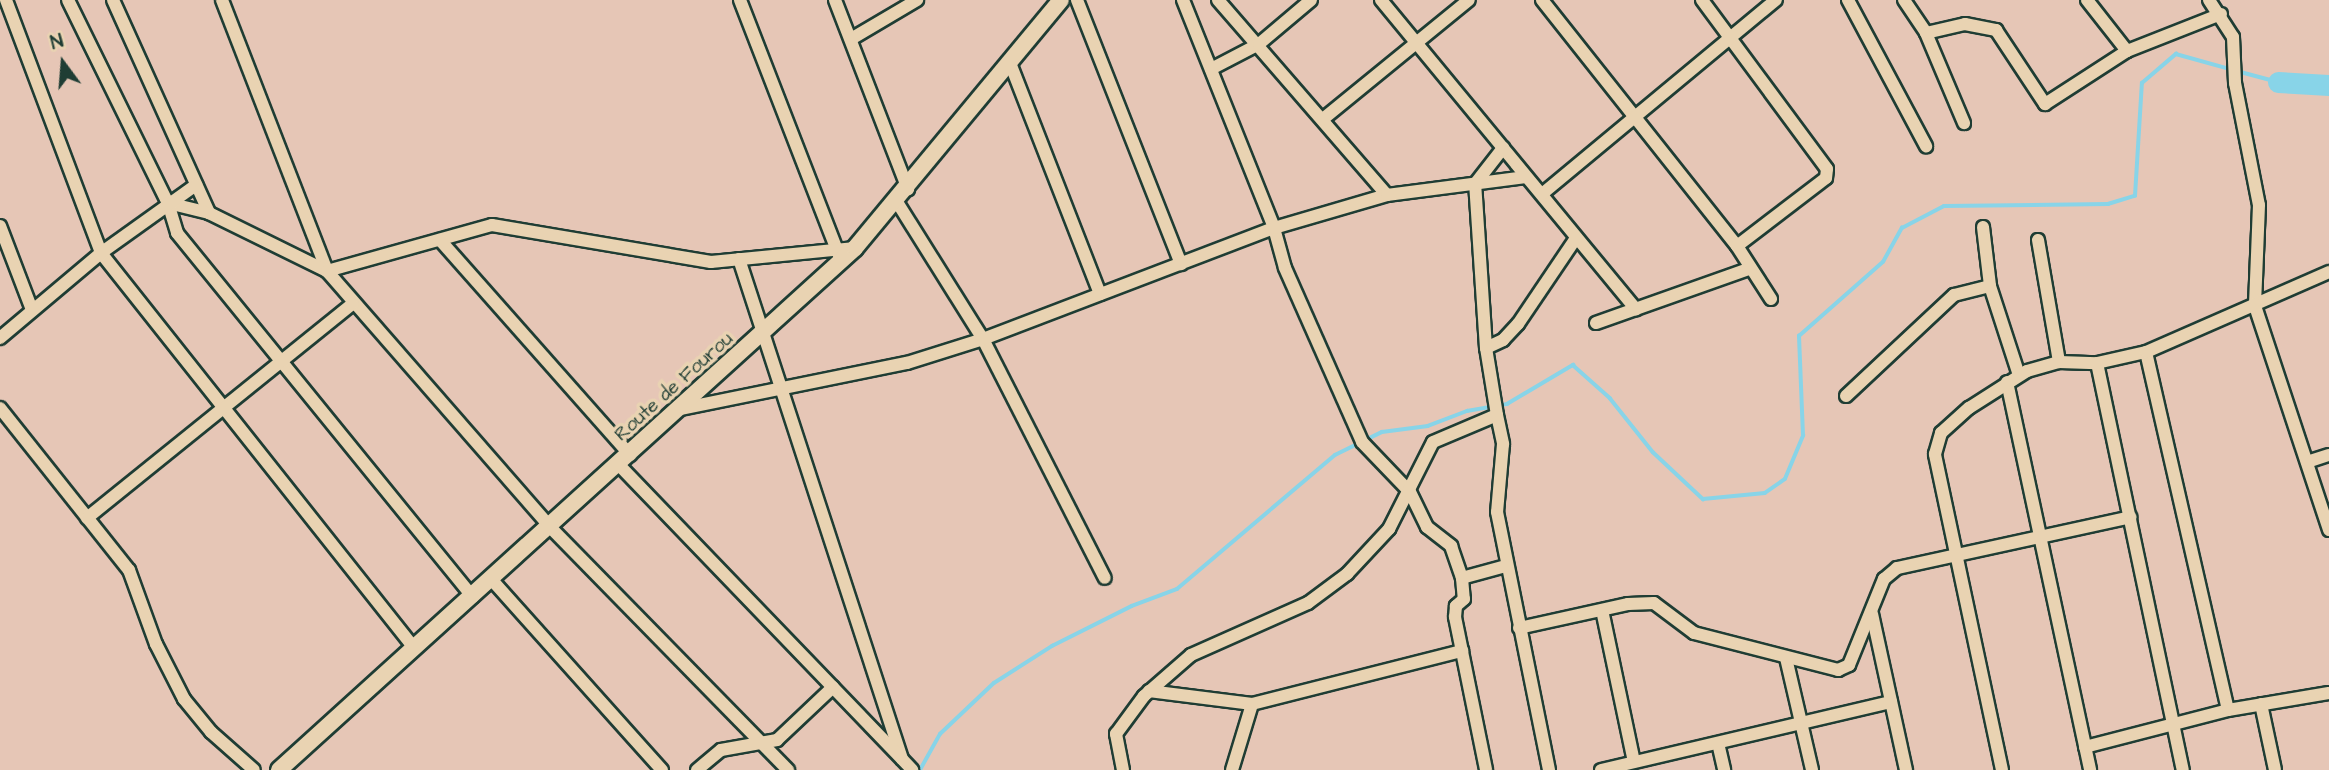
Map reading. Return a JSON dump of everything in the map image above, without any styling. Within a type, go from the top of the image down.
[{"type":"main road","name":"Route de Fourou","points":[[279,770],[764,335],[839,256],[855,248],[897,202],[1061,0]]},
{"type":"street","points":[[6,0],[101,253],[415,649]]},
{"type":"street","points":[[68,0],[168,203],[177,233],[473,597]]},
{"type":"street","points":[[113,0],[209,213]]},
{"type":"street","points":[[222,0],[327,271],[352,304],[551,528],[788,770]]},
{"type":"street","points":[[168,203],[209,213],[327,271],[492,225],[711,262],[839,256],[740,0]]},
{"type":"street","points":[[835,0],[908,188]]},
{"type":"street","points":[[850,40],[917,0]]},
{"type":"street","points":[[1077,0],[1181,264]]},
{"type":"street","points":[[1182,0],[1274,228],[1285,268],[1362,442],[1409,492],[1427,527],[1451,546],[1462,578],[1464,599],[1456,606],[1455,618],[1486,770]]},
{"type":"street","points":[[1218,0],[1388,195]]},
{"type":"street","points":[[1211,69],[1259,44],[1311,0]]},
{"type":"street","points":[[1381,0],[1636,309]]},
{"type":"street","points":[[1323,119],[1469,0]]},
{"type":"street","points":[[1542,0],[1737,246],[1771,299]]},
{"type":"street","points":[[1702,0],[1827,169],[1826,178],[1737,246]]},
{"type":"street","points":[[1542,194],[1776,0]]},
{"type":"street","points":[[1848,0],[1926,146]]},
{"type":"street","points":[[1904,0],[1926,33],[1964,123]]},
{"type":"street","points":[[2087,0],[2127,51]]},
{"type":"street","points":[[2209,0],[2221,14],[2233,37],[2235,83],[2259,205],[2255,306],[2329,530]]},
{"type":"street","points":[[1926,33],[1965,24],[1996,30],[2011,47],[2045,104],[2127,51],[2221,14]]},
{"type":"street","points":[[1010,63],[1100,295]]},
{"type":"street","points":[[1503,148],[1475,184],[1486,348],[1491,393],[1503,444],[1497,512],[1549,770]]},
{"type":"street","points":[[680,409],[906,363],[983,339],[1274,228],[1388,195],[1526,177]]},
{"type":"street","points":[[0,338],[101,253],[196,185]]},
{"type":"street","points":[[897,202],[983,339],[1105,578]]},
{"type":"street","points":[[0,226],[32,310]]},
{"type":"street","points":[[1983,227],[1990,286],[2019,375]]},
{"type":"street","points":[[1486,348],[1503,340],[1518,324],[1576,238]]},
{"type":"street","points":[[440,240],[624,460],[908,766]]},
{"type":"street","points":[[2038,240],[2059,362]]},
{"type":"street","points":[[739,259],[908,766]]},
{"type":"street","points":[[1596,323],[1751,268]]},
{"type":"street","points":[[2002,770],[1935,454],[1941,433],[2019,375],[2059,362],[2098,363],[2146,352],[2329,272]]},
{"type":"street","points":[[1846,396],[1954,295],[1990,286]]},
{"type":"street","points":[[87,518],[352,304]]},
{"type":"street","points":[[2146,352],[2228,710]]},
{"type":"street","points":[[2098,363],[2183,770]]},
{"type":"street","points":[[2007,383],[2090,770]]},
{"type":"street","points":[[0,408],[129,570],[156,644],[184,699],[211,732],[254,770]]},
{"type":"street","points":[[1123,770],[1116,734],[1149,691],[1191,655],[1308,603],[1347,574],[1389,529],[1433,442],[1497,415]]},
{"type":"street","points":[[2307,462],[2329,455]]},
{"type":"street","points":[[1519,628],[1602,610],[1654,603],[1694,633],[1838,670],[1849,665],[1884,579],[1897,568],[2130,517]]},
{"type":"street","points":[[1462,578],[1506,566]]},
{"type":"street","points":[[492,580],[662,770]]},
{"type":"street","points":[[1602,610],[1634,762]]},
{"type":"street","points":[[1872,613],[1906,770]]},
{"type":"street","points":[[1149,691],[1252,704],[1462,651]]},
{"type":"street","points":[[1786,658],[1812,770]]},
{"type":"street","points":[[697,770],[721,750],[777,740],[801,721],[833,687]]},
{"type":"street","points":[[2085,747],[2228,710],[2329,693]]},
{"type":"street","points":[[1601,770],[1891,702]]},
{"type":"street","points":[[1232,770],[1252,704]]},
{"type":"street","points":[[2261,704],[2275,770]]},
{"type":"street","points":[[1718,743],[1724,770]]},
{"type":"waterway","points":[[920,770],[940,734],[994,683],[1052,646],[1132,606],[1177,589],[1335,455],[1382,432],[1428,426],[1467,411],[1507,404],[1573,365],[1610,398],[1653,452],[1703,499],[1765,493],[1785,479],[1803,436],[1799,336],[1883,262],[1902,228],[1944,206],[2108,204],[2135,196],[2142,83],[2176,54],[2230,69]]},
{"type":"waterway","points":[[2237,71],[2278,82]]},
{"type":"waterway","points":[[2278,82],[2329,85]]}]
